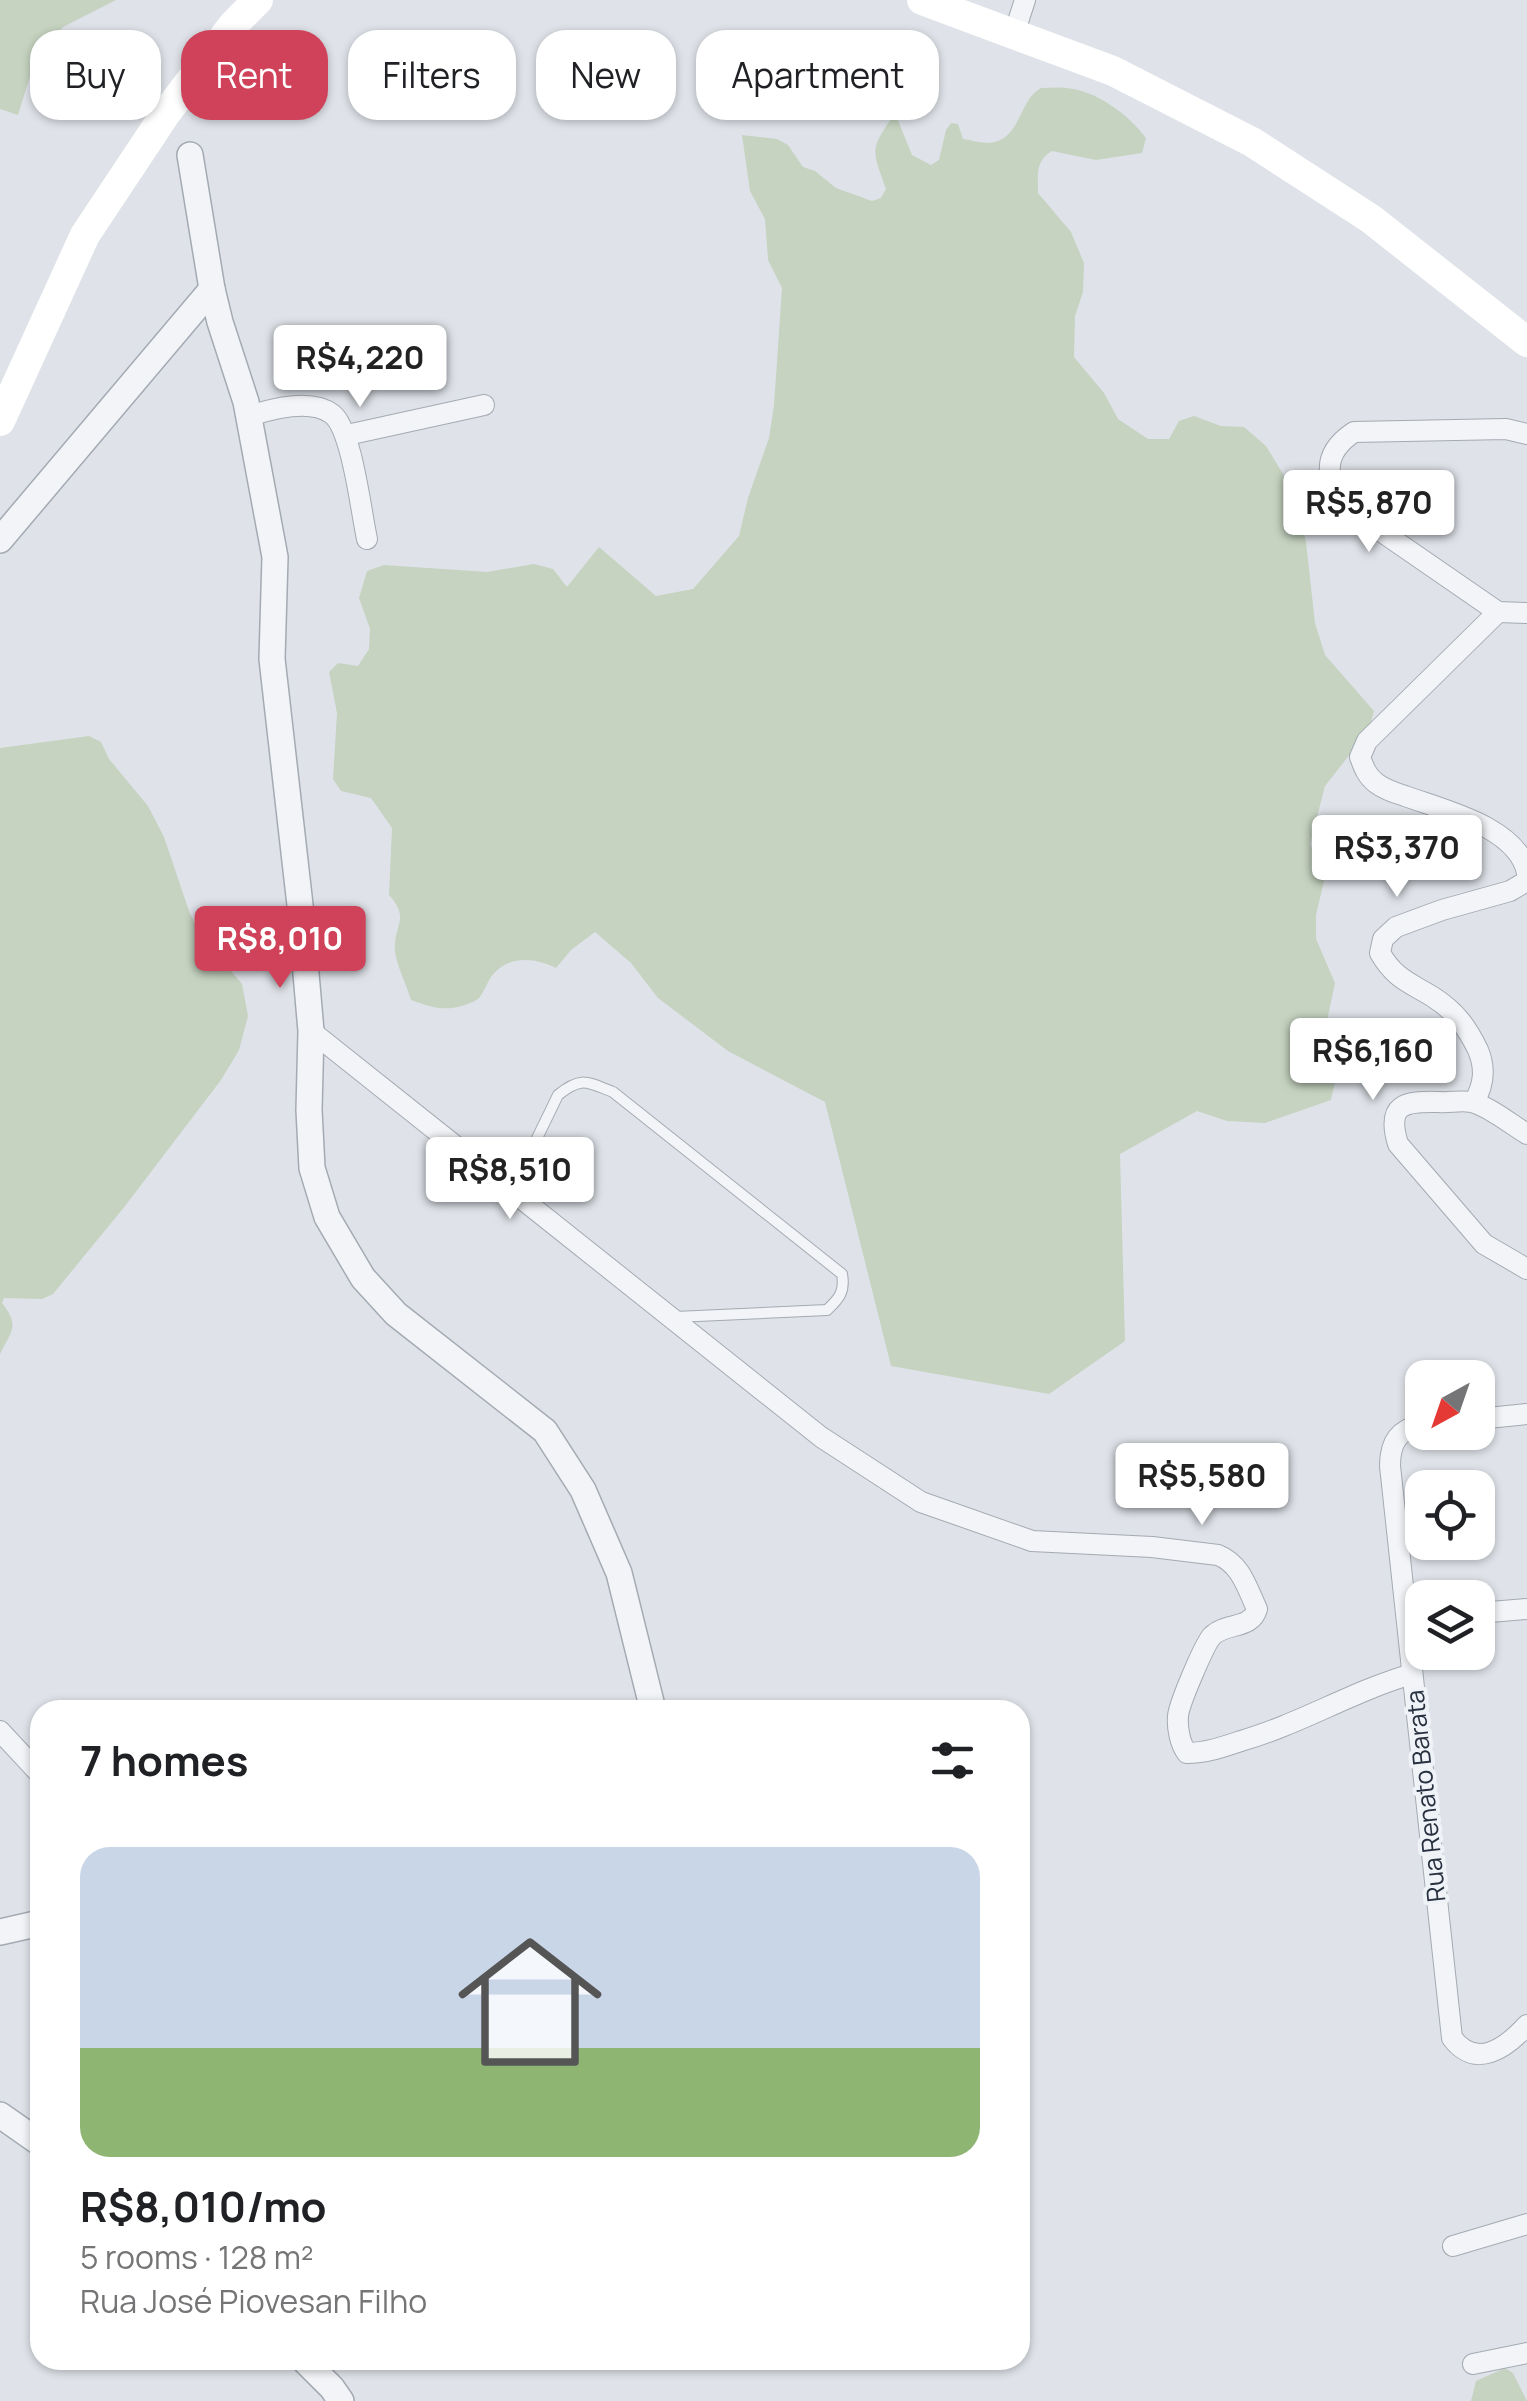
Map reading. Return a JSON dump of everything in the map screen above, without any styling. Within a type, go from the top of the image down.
[{"type":"main road","points":[[0,421],[84,235],[166,113],[233,25],[258,0]]},
{"type":"main road","points":[[922,0],[1113,71],[1252,142],[1370,219],[1527,342]]},
{"type":"street","points":[[1014,34],[1025,0]]},
{"type":"street","points":[[190,155],[212,289],[249,416],[275,557],[272,659],[312,1031],[312,1168],[328,1217],[363,1278],[396,1314],[545,1430],[583,1490],[619,1573],[651,1700]]},
{"type":"street","points":[[0,540],[212,289]]},
{"type":"street","points":[[347,436],[484,405]]},
{"type":"street","points":[[249,416],[278,407],[314,407],[333,414],[347,436],[366,539]]},
{"type":"street","points":[[1527,421],[1516,432],[1354,432],[1334,451],[1330,466],[1330,482],[1352,512],[1498,612],[1527,613]]},
{"type":"street","points":[[1498,612],[1367,741],[1360,756],[1365,771],[1378,785],[1482,824],[1510,843],[1525,862],[1527,873]]},
{"type":"street","points":[[1474,1102],[1482,1088],[1482,1060],[1468,1028],[1436,999],[1400,979],[1389,968],[1380,953],[1383,939],[1396,927],[1510,891],[1527,881]]},
{"type":"street","points":[[312,1031],[820,1437],[922,1502],[1032,1540],[1152,1547],[1228,1559],[1236,1566],[1257,1609],[1250,1621],[1219,1632],[1204,1649],[1178,1712],[1182,1748],[1187,1753],[1210,1751],[1270,1732],[1384,1682],[1412,1674]]},
{"type":"street","points":[[1527,1134],[1474,1102],[1406,1103],[1397,1110],[1392,1124],[1398,1144],[1484,1244],[1527,1269]]},
{"type":"street","points":[[1495,1417],[1527,1414]]},
{"type":"street","name":"Rua Renato Barata","points":[[1405,1430],[1396,1436],[1390,1466],[1408,1580]]},
{"type":"street","points":[[1495,1612],[1527,1609]]},
{"type":"street","name":"Rua Renato Barata","points":[[1412,1670],[1452,2038],[1460,2049],[1491,2054],[1512,2041],[1527,2025]]},
{"type":"street","points":[[0,1731],[30,1763]]},
{"type":"street","points":[[0,1932],[30,1925]]},
{"type":"street","points":[[0,2114],[30,2136]]},
{"type":"street","points":[[1453,2246],[1527,2224]]},
{"type":"street","points":[[1474,2364],[1527,2353]]},
{"type":"street","points":[[314,2370],[341,2401]]},
{"type":"lane","points":[[512,1191],[558,1095],[571,1084],[588,1082],[613,1092],[842,1274],[844,1287],[839,1299],[827,1310],[670,1317]]},
{"type":"green space","points":[[0,0],[116,0],[60,30],[30,30],[30,76],[18,115],[0,109]]},
{"type":"green space","points":[[1041,88],[1089,93],[1121,113],[1146,138],[1142,153],[1096,160],[1052,151],[1040,164],[1038,193],[1071,232],[1084,263],[1083,292],[1075,316],[1074,357],[1104,393],[1118,419],[1148,439],[1169,439],[1179,421],[1194,416],[1221,426],[1244,427],[1266,446],[1295,494],[1306,542],[1315,623],[1325,655],[1374,711],[1369,730],[1325,786],[1310,844],[1324,881],[1316,915],[1316,939],[1335,983],[1328,1016],[1336,1077],[1331,1100],[1265,1123],[1227,1121],[1197,1111],[1120,1154],[1125,1341],[1049,1394],[891,1366],[825,1102],[728,1051],[658,998],[631,963],[595,932],[571,950],[556,968],[530,960],[505,965],[491,977],[479,998],[465,1005],[431,1007],[411,1000],[395,951],[400,916],[389,895],[392,828],[371,798],[341,791],[333,779],[337,713],[329,672],[338,663],[358,666],[369,649],[370,629],[359,598],[367,571],[384,565],[487,572],[534,564],[553,569],[567,587],[599,547],[656,596],[693,589],[739,536],[769,438],[774,405],[782,288],[768,260],[765,219],[750,191],[742,135],[777,139],[788,145],[803,167],[815,171],[836,188],[872,201],[881,198],[886,189],[876,149],[891,120],[898,120],[912,155],[931,165],[939,160],[951,123],[958,124],[963,139],[999,141],[1013,128],[1033,94]]},
{"type":"green space","points":[[89,736],[101,742],[109,759],[148,806],[164,837],[190,914],[202,937],[242,984],[248,1016],[239,1050],[221,1080],[53,1294],[42,1299],[4,1298],[2,1303],[11,1317],[12,1328],[0,1354],[0,748]]},
{"type":"green space","points":[[1505,2368],[1513,2373],[1527,2401],[1471,2401],[1476,2381]]}]
